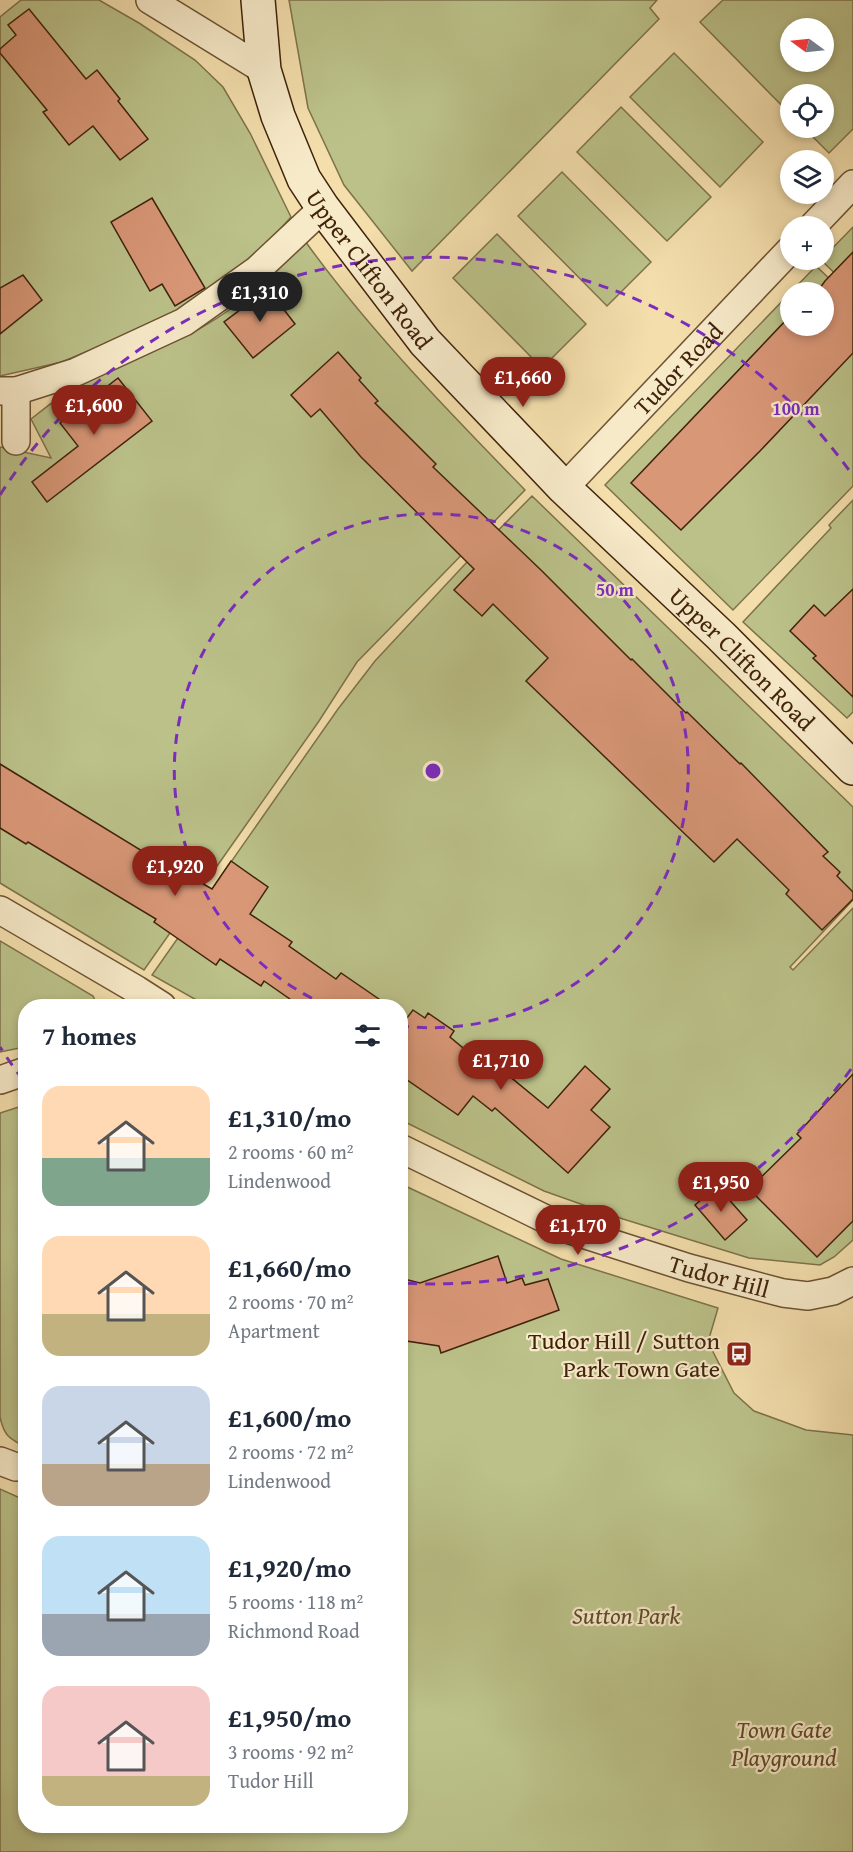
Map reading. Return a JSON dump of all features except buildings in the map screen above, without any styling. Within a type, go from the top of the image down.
[{"type":"street","points":[[150,0],[264,70]]},
{"type":"street","name":"Upper Clifton Road","points":[[258,0],[264,70],[278,116],[304,179],[323,208],[425,342],[564,488],[721,636],[852,765]]},
{"type":"street","points":[[823,216],[853,184]]},
{"type":"street","points":[[16,441],[8,391],[76,372],[184,322],[257,270],[323,208]]},
{"type":"street","name":"Tudor Road","points":[[564,488],[780,261]]},
{"type":"street","points":[[0,910],[151,999]]},
{"type":"street","points":[[0,1080],[18,1074]]},
{"type":"street","name":"Tudor Hill","points":[[408,1152],[564,1228],[689,1268],[783,1293],[808,1296],[833,1291],[853,1281]]},
{"type":"green space","points":[[21,0],[99,0],[195,60],[223,87],[250,133],[291,217],[255,257],[173,315],[62,362],[0,376],[0,17]]},
{"type":"green space","points":[[289,0],[657,0],[650,8],[659,19],[412,271],[344,185],[308,108]]},
{"type":"green space","points":[[723,0],[853,0],[853,129],[832,150],[826,150],[814,138],[834,138],[834,84],[780,84],[780,104],[700,22]]},
{"type":"green space","points":[[674,53],[763,142],[720,187],[630,97]]},
{"type":"green space","points":[[621,107],[711,197],[667,241],[577,152]]},
{"type":"green space","points":[[562,172],[651,262],[607,306],[518,216]]},
{"type":"green space","points":[[853,227],[853,291],[831,270],[834,270],[834,247]]},
{"type":"green space","points":[[497,234],[586,324],[542,368],[453,278]]},
{"type":"green space","points":[[305,241],[383,339],[525,490],[357,662],[319,721],[144,970],[0,883],[0,447],[51,458],[31,419],[88,380],[181,338],[218,318],[258,287]]},
{"type":"green space","points":[[812,270],[820,270],[833,282],[801,282]]},
{"type":"green space","points":[[834,283],[853,301],[853,486],[733,610],[605,485],[780,303],[780,336],[834,336]]},
{"type":"green space","points":[[532,496],[853,807],[853,900],[790,967],[793,970],[853,908],[853,1240],[834,1257],[820,1265],[749,1258],[623,1219],[544,1191],[408,1123],[408,999],[195,999],[152,975],[338,709],[375,661]]},
{"type":"green space","points":[[853,500],[853,712],[847,718],[743,622],[831,528],[829,525]]},
{"type":"green space","points":[[0,941],[94,999],[18,999],[18,1048],[0,1052]]},
{"type":"green space","points":[[18,1107],[18,1443],[8,1436],[0,1417],[0,1113]]},
{"type":"green space","name":"Sutton Park","points":[[408,1187],[561,1259],[718,1308],[708,1342],[734,1393],[754,1411],[806,1430],[853,1435],[853,1852],[0,1852],[0,1489],[18,1497],[18,1833],[408,1833]]},
{"type":"place","name":"Tudor Hill / Sutton Park Town Gate","points":[[739,1354]]},
{"type":"park label","name":"Town Gate Playground","points":[[784,1743]]}]
